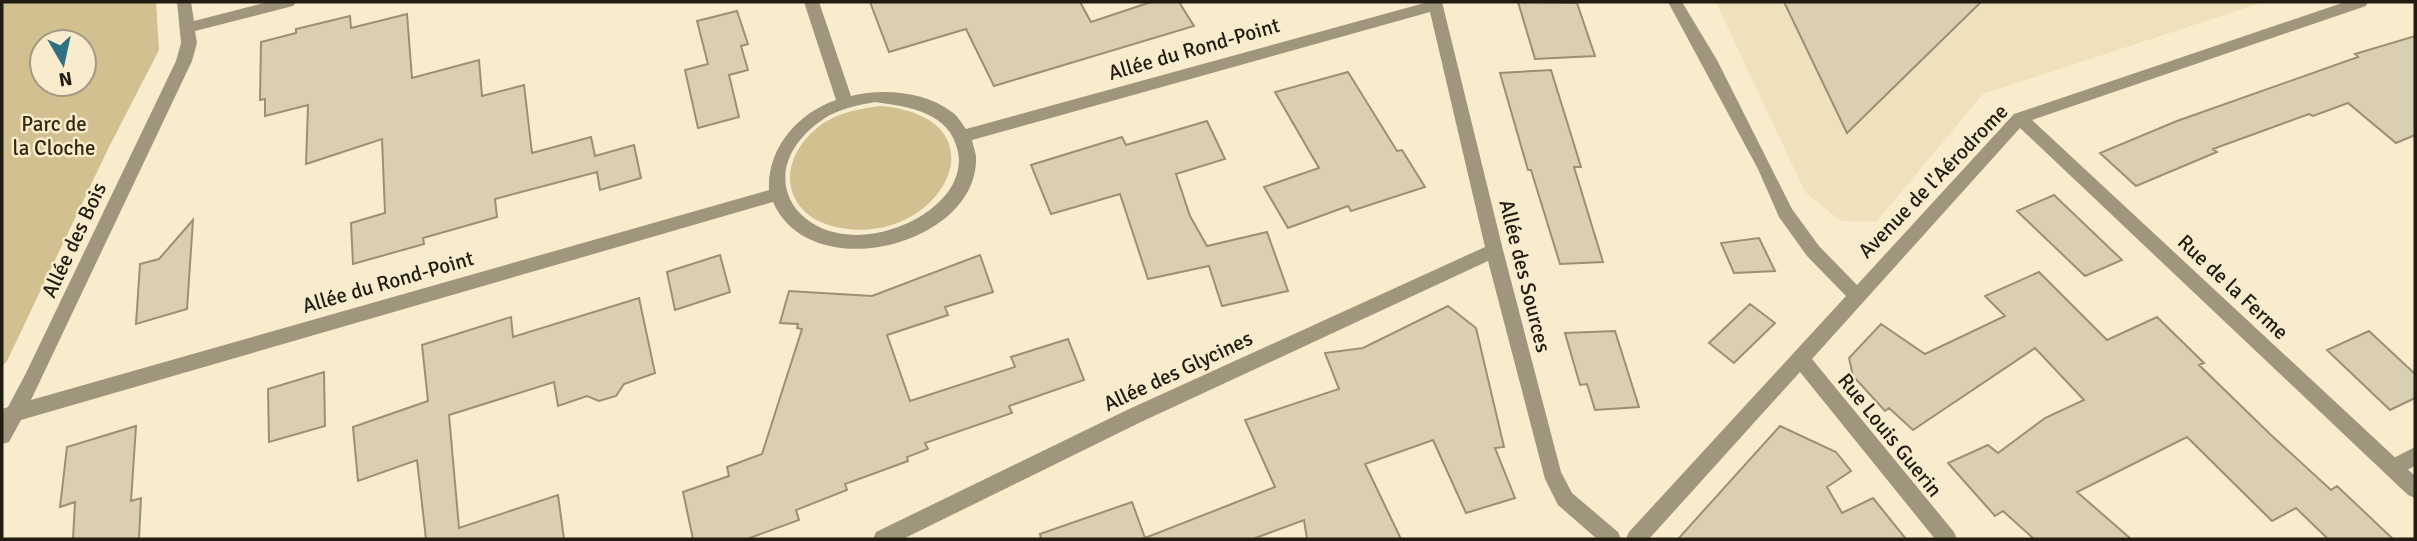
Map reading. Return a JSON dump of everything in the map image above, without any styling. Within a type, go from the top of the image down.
[{"type":"street","name":"Allée des Bois","points":[[2,436],[7,416],[33,379],[184,61],[189,43],[184,2]]},
{"type":"street","points":[[187,27],[288,2]]},
{"type":"street","points":[[811,2],[845,102]]},
{"type":"street","points":[[1675,2],[1760,157],[1785,212],[1812,251],[1856,295]]},
{"type":"street","name":"Avenue de l'Aérodrome","points":[[1636,539],[2020,118],[2361,2]]},
{"type":"street","name":"Allée du Rond-Point","points":[[964,136],[1435,4]]},
{"type":"street","name":"Allée des Sources","points":[[1435,4],[1494,250],[1552,473],[1565,499],[1611,539]]},
{"type":"street","points":[[875,96],[903,97],[929,104],[950,117],[964,136],[969,158],[964,182],[950,204],[927,224],[898,237],[866,243],[835,241],[808,231],[788,215],[777,194],[776,172],[784,150],[799,130],[809,122],[845,102],[875,96]]},
{"type":"street","name":"Rue de la Ferme","points":[[2020,118],[2415,489]]},
{"type":"street","name":"Allée du Rond-Point","points":[[7,416],[777,194]]},
{"type":"street","name":"Allée des Glycines","points":[[883,539],[1134,416],[1494,250]]},
{"type":"street","name":"Rue Louis Guerin","points":[[1800,358],[1947,539]]},
{"type":"street","points":[[2393,468],[2415,456]]},
{"type":"shaded area","points":[[1716,2],[2264,2],[1983,94],[1876,222],[1841,221],[1805,192]]},
{"type":"green space","name":"Parc de la Cloche","points":[[2,2],[156,2],[159,50],[108,149],[2,367]]},
{"type":"green space","points":[[881,106],[920,115],[943,133],[951,155],[947,178],[932,200],[908,218],[877,228],[841,228],[822,223],[807,214],[797,202],[791,188],[790,173],[794,158],[803,142],[824,123],[847,113]]},
{"type":"building","points":[[870,2],[1080,2],[1091,22],[1151,2],[1179,2],[1194,26],[994,86],[966,29],[889,52]]},
{"type":"building","points":[[1518,2],[1577,3],[1595,56],[1535,59]]},
{"type":"building","points":[[1784,2],[1981,2],[1847,133]]},
{"type":"building","points":[[737,11],[748,44],[741,46],[748,70],[729,75],[739,117],[698,128],[685,70],[708,64],[697,21]]},
{"type":"building","points":[[407,14],[412,78],[479,60],[482,96],[524,85],[532,153],[591,137],[595,156],[634,145],[641,178],[600,190],[597,172],[495,199],[497,217],[423,238],[424,244],[353,264],[351,223],[385,213],[382,139],[306,164],[308,105],[265,116],[265,99],[260,100],[261,42],[296,33],[296,29],[350,16],[351,28]]},
{"type":"building","points":[[2415,36],[2415,135],[2396,143],[2348,103],[2313,116],[2309,114],[2213,149],[2217,152],[2136,186],[2100,153],[2177,121],[2358,57],[2355,54]]},
{"type":"building","points":[[1551,70],[1581,167],[1574,167],[1603,262],[1560,264],[1531,170],[1528,170],[1500,73]]},
{"type":"building","points":[[1348,72],[1397,151],[1402,150],[1425,187],[1351,211],[1348,206],[1288,228],[1264,187],[1319,168],[1275,92]]},
{"type":"building","points":[[1207,121],[1225,159],[1176,174],[1190,216],[1207,246],[1267,232],[1288,291],[1222,306],[1209,266],[1148,279],[1120,194],[1051,214],[1031,165],[1122,137],[1126,145]]},
{"type":"building","points":[[2054,195],[2122,260],[2085,276],[2017,211]]},
{"type":"building","points":[[193,220],[187,309],[136,324],[140,264],[159,259]]},
{"type":"building","points":[[1759,238],[1775,271],[1734,273],[1721,243]]},
{"type":"building","points":[[720,255],[730,292],[675,310],[667,272]]},
{"type":"building","points":[[980,255],[993,292],[945,307],[948,315],[887,335],[910,401],[1015,367],[1011,357],[1068,339],[1084,380],[1009,406],[1012,413],[925,443],[928,449],[907,457],[908,461],[845,484],[847,490],[796,510],[799,520],[747,539],[693,539],[683,492],[729,476],[727,467],[762,454],[802,329],[797,328],[798,324],[780,323],[789,291],[872,296]]},
{"type":"building","points":[[2039,272],[2107,340],[2157,317],[2204,363],[2199,365],[2271,435],[2331,490],[2337,486],[2393,539],[2328,539],[2296,508],[2272,521],[2187,437],[2077,492],[2131,539],[2034,539],[2003,511],[1995,516],[1948,463],[1988,445],[1998,453],[2045,418],[2084,400],[2035,348],[1913,430],[1889,408],[1885,411],[1853,376],[1849,358],[1881,324],[1925,354],[2005,316],[1985,296]]},
{"type":"building","points":[[639,298],[655,373],[624,384],[616,396],[599,401],[587,396],[558,406],[554,382],[449,415],[459,528],[558,495],[564,539],[426,539],[417,460],[358,481],[353,427],[428,401],[422,345],[511,317],[513,337]]},
{"type":"building","points":[[1750,304],[1775,323],[1734,363],[1709,343]]},
{"type":"building","points":[[1448,306],[1476,328],[1504,447],[1495,448],[1515,498],[1466,513],[1433,440],[1365,464],[1401,539],[1307,539],[1304,520],[1253,539],[1041,539],[1040,534],[1132,502],[1145,538],[1275,487],[1245,420],[1339,389],[1325,353],[1363,348]]},
{"type":"building","points":[[1615,331],[1639,407],[1595,410],[1587,384],[1580,385],[1565,333]]},
{"type":"building","points":[[2369,331],[2415,374],[2415,398],[2390,410],[2327,350]]},
{"type":"building","points":[[324,372],[325,426],[269,442],[268,389]]},
{"type":"building","points":[[136,426],[131,501],[141,498],[139,539],[73,539],[75,502],[60,507],[67,447]]},
{"type":"building","points":[[1780,426],[1836,452],[1851,471],[1827,487],[1842,513],[1873,498],[1906,539],[1678,539]]}]
